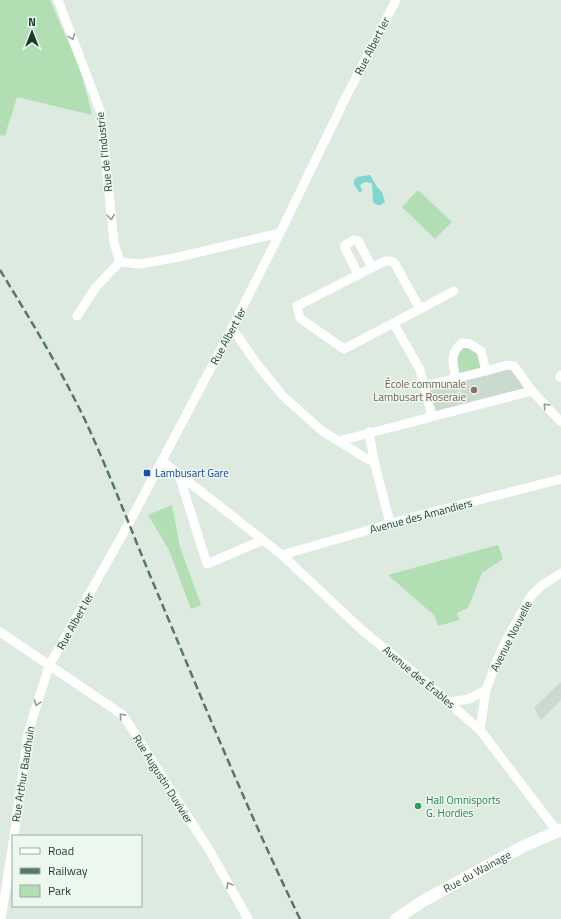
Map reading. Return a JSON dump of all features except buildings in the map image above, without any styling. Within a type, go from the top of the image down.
[{"type":"main road","name":"Rue du Wainage","points":[[396,919],[423,901],[522,847],[559,830]]},
{"type":"street","name":"Rue de l'Industrie","points":[[58,0],[101,113],[114,243],[120,262]]},
{"type":"street","name":"Rue Albert Ier","points":[[50,666],[125,530],[232,328],[280,234],[346,97],[396,0]]},
{"type":"street","points":[[77,316],[96,287],[120,262],[140,264],[280,234]]},
{"type":"street","points":[[358,274],[345,248],[345,246],[354,240],[358,241],[372,267]]},
{"type":"street","points":[[420,310],[392,261],[385,261],[372,267],[297,306],[300,318],[344,349],[394,324],[454,292]]},
{"type":"street","points":[[394,324],[420,370],[432,416]]},
{"type":"street","points":[[232,328],[257,364],[283,396],[322,430],[367,459],[374,461]]},
{"type":"street","points":[[456,378],[452,358],[462,343],[470,344],[481,351],[486,371]]},
{"type":"street","points":[[424,386],[486,371],[507,364],[514,366],[532,391],[561,422]]},
{"type":"street","points":[[339,441],[532,391]]},
{"type":"street","points":[[369,432],[374,461],[390,523]]},
{"type":"street","name":"Avenue des Érables","points":[[162,461],[282,555],[363,631],[480,730],[559,830]]},
{"type":"street","points":[[179,475],[207,564],[263,540]]},
{"type":"street","name":"Avenue des Amandiers","points":[[282,555],[390,523],[561,479]]},
{"type":"street","name":"Avenue Nouvelle","points":[[480,730],[486,690],[497,660],[531,596],[541,586],[561,573]]},
{"type":"street","name":"Rue Augustin Duvivier","points":[[0,632],[123,715],[211,853],[248,919]]},
{"type":"street","name":"Rue Arthur Baudhuin","points":[[14,835],[28,733],[50,666]]},
{"type":"street","points":[[448,702],[469,699],[486,690]]},
{"type":"street","points":[[1,919],[12,848]]},
{"type":"shaded area","name":"École communale Lambusart Roseraie","points":[[511,368],[525,388],[434,411],[429,389]]},
{"type":"shaded area","points":[[561,682],[561,700],[541,720],[534,708]]},
{"type":"green space","points":[[0,0],[50,0],[81,71],[92,115],[17,97],[5,136],[0,135]]},
{"type":"green space","points":[[418,190],[452,222],[435,239],[402,207]]},
{"type":"green space","points":[[465,346],[478,353],[481,369],[459,375],[456,356],[462,347]]},
{"type":"green space","points":[[172,505],[180,547],[201,605],[191,609],[169,550],[148,515]]},
{"type":"green space","points":[[498,545],[503,559],[482,573],[468,608],[457,613],[459,620],[438,626],[434,615],[388,575]]},
{"type":"water","points":[[370,175],[377,187],[382,192],[385,202],[381,205],[377,205],[373,202],[372,183],[365,182],[360,185],[362,190],[361,192],[359,192],[354,184],[354,180],[357,177]]},
{"type":"railway","points":[[0,270],[55,363],[85,420],[222,747],[260,834],[300,919]]},
{"type":"place","name":"École communale Lambusart Roseraie","points":[[474,390]]},
{"type":"place","name":"Lambusart Gare","points":[[147,473]]},
{"type":"place","name":"Hall Omnisports G. Hordies","points":[[418,806]]}]
